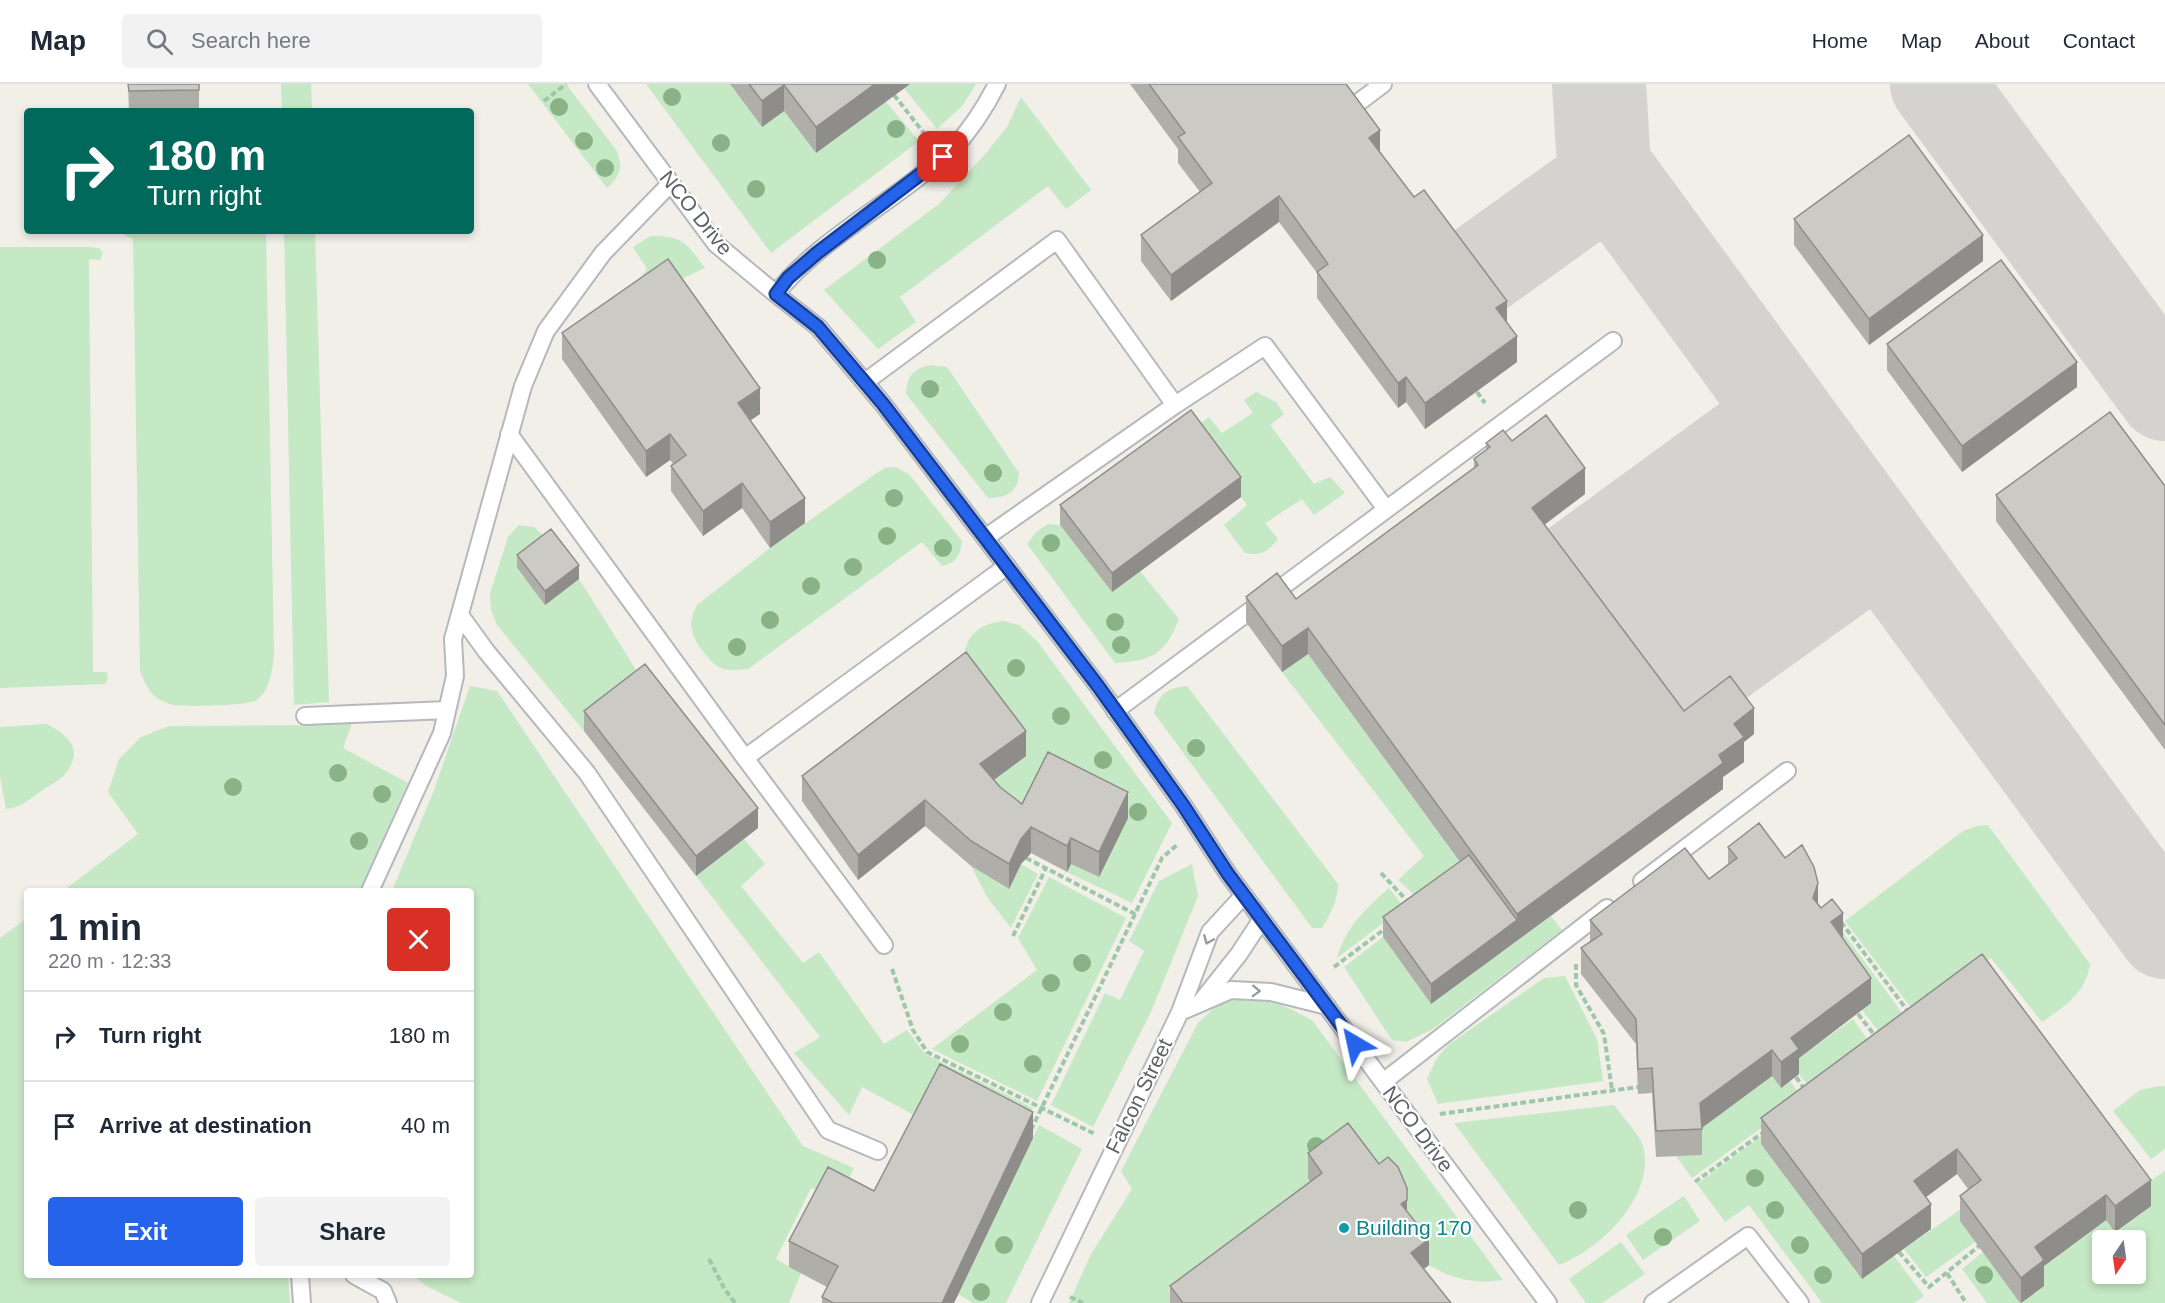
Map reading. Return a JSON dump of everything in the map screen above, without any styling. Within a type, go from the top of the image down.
[{"type":"lane","name":"NCO Drive","points":[[597,84],[716,244],[818,327],[865,382],[1116,711],[1244,895],[1548,1303]]},
{"type":"lane","points":[[776,294],[788,278],[817,253],[952,150],[978,119],[997,84]]},
{"type":"lane","points":[[1347,111],[1383,84]]},
{"type":"lane","points":[[371,888],[442,733],[455,676],[453,639],[523,386],[546,331],[603,253],[671,183]]},
{"type":"lane","points":[[865,382],[1057,240],[1175,405]]},
{"type":"lane","points":[[1116,711],[1613,341]]},
{"type":"lane","points":[[986,538],[1175,405],[1265,346],[1386,509]]},
{"type":"lane","points":[[509,434],[884,945]]},
{"type":"lane","points":[[745,758],[1007,566]]},
{"type":"lane","points":[[460,615],[486,651],[587,773],[828,1130],[878,1151]]},
{"type":"lane","points":[[305,716],[447,710]]},
{"type":"lane","points":[[1383,1082],[1787,771]]},
{"type":"lane","name":"Falcon Street","points":[[1040,1303],[1180,1012],[1210,932],[1244,895]]},
{"type":"lane","points":[[1200,1003],[1239,954],[1262,919]]},
{"type":"lane","points":[[1180,1012],[1231,990],[1271,992],[1327,1006]]},
{"type":"lane","points":[[1652,1303],[1748,1236],[1800,1303]]},
{"type":"lane","points":[[300,1278],[302,1303]]},
{"type":"lane","points":[[359,1278],[383,1291],[388,1303]]},
{"type":"path","points":[[544,101],[567,84]]},
{"type":"path","points":[[894,95],[943,157]]},
{"type":"path","points":[[1028,1136],[1162,858],[1197,827]]},
{"type":"path","points":[[1026,858],[1135,914]]},
{"type":"path","points":[[1013,936],[1046,868]]},
{"type":"path","points":[[1381,873],[1413,907]]},
{"type":"path","points":[[1841,922],[1915,1022]]},
{"type":"path","points":[[1334,967],[1387,927]]},
{"type":"path","points":[[1576,932],[1576,985],[1604,1035],[1611,1090]]},
{"type":"path","points":[[884,945],[913,1030],[927,1052],[1116,1144]]},
{"type":"path","points":[[1858,1014],[1877,1038]]},
{"type":"path","points":[[1796,1077],[1811,1098]]},
{"type":"path","points":[[1410,1118],[1638,1087]]},
{"type":"path","points":[[1695,1182],[1767,1130]]},
{"type":"path","points":[[1899,1252],[1929,1287],[1979,1246]]},
{"type":"path","points":[[709,1259],[724,1288],[735,1303]]},
{"type":"path","points":[[1947,1273],[1966,1303]]},
{"type":"green space","points":[[281,84],[311,84],[312,108],[282,108]]},
{"type":"green space","points":[[528,84],[566,84],[617,151],[620,163],[619,172],[607,188]]},
{"type":"green space","points":[[646,84],[730,84],[762,127],[784,111],[816,153],[886,102],[919,141],[771,253]]},
{"type":"green space","points":[[910,84],[976,84],[963,105],[937,129],[904,88]]},
{"type":"green space","points":[[1021,97],[1091,190],[1066,209],[1048,186],[900,297],[916,322],[878,349],[824,290],[939,204],[1007,127]]},
{"type":"green space","points":[[123,234],[266,234],[274,653],[268,685],[261,696],[252,702],[217,706],[172,705],[154,695],[140,671],[133,239]]},
{"type":"green space","points":[[284,234],[315,234],[329,702],[294,705]]},
{"type":"green space","points":[[651,236],[671,237],[678,240],[693,252],[705,268],[668,285],[562,359],[567,337],[575,324],[594,331],[613,315],[647,269],[633,247]]},
{"type":"green space","points":[[0,247],[89,247],[99,248],[103,253],[100,260],[89,259],[93,672],[107,672],[108,679],[105,684],[0,688]]},
{"type":"green space","points":[[930,365],[947,367],[1019,473],[1016,485],[1010,493],[988,498],[906,394],[912,374]]},
{"type":"green space","points":[[1256,392],[1276,402],[1284,414],[1270,425],[1314,484],[1330,477],[1345,493],[1314,515],[1302,499],[1265,523],[1278,539],[1267,550],[1256,554],[1245,553],[1224,525],[1247,505],[1191,430],[1209,417],[1222,433],[1253,413],[1244,400]]},
{"type":"green space","points":[[896,467],[909,474],[962,541],[959,554],[954,560],[942,566],[922,542],[748,669],[727,670],[713,663],[697,643],[692,631],[692,619],[697,605],[770,548],[874,475],[885,468]]},
{"type":"green space","points":[[1048,524],[1060,525],[1112,592],[1140,571],[1179,619],[1162,648],[1139,660],[1115,663],[1027,544],[1037,531]]},
{"type":"green space","points":[[519,525],[534,527],[551,542],[517,569],[545,604],[579,579],[645,684],[584,731],[497,625],[491,610],[490,593],[508,537]]},
{"type":"green space","points":[[1003,621],[1019,625],[1037,641],[1172,823],[1132,903],[1067,872],[1071,864],[1099,877],[1022,830],[1000,812],[963,662],[967,645],[974,633],[986,625]]},
{"type":"green space","points":[[1308,654],[1469,875],[1426,906],[1398,880],[1424,856],[1282,672]]},
{"type":"green space","points":[[470,686],[497,691],[803,1146],[854,1168],[838,1198],[811,1188],[776,1259],[801,1273],[789,1303],[461,1303],[426,1286],[417,1278],[474,1278],[474,888],[393,888],[434,790]]},
{"type":"green space","points":[[1187,686],[1338,884],[1333,907],[1322,928],[1312,928],[1154,713],[1165,693]]},
{"type":"green space","points":[[352,723],[343,748],[408,783],[360,888],[67,888],[138,834],[108,792],[119,759],[141,737],[169,726]]},
{"type":"green space","points":[[46,724],[61,733],[71,744],[74,757],[71,765],[65,774],[30,799],[21,805],[6,809],[0,776],[0,727]]},
{"type":"green space","points":[[1988,825],[2090,964],[2088,974],[2079,991],[2042,1022],[1991,958],[1915,1013],[1845,921],[1963,831]]},
{"type":"green space","points":[[744,839],[765,864],[741,886],[803,963],[819,952],[884,1044],[907,1030],[925,1054],[1033,1108],[1020,1132],[925,1121],[862,1087],[849,1115],[794,1053],[820,1037],[696,876]]},
{"type":"green space","points":[[1021,864],[1038,874],[1011,928],[987,897],[971,866],[1008,889]]},
{"type":"green space","points":[[1192,864],[1198,896],[1151,1012],[1093,1127],[1051,1105],[1105,993],[1120,1000],[1144,951],[1129,941],[1159,881]]},
{"type":"green space","points":[[1049,877],[1126,918],[1037,1101],[932,1049],[1037,970],[1018,938]]},
{"type":"green space","points":[[1389,888],[1404,907],[1337,958],[1357,919]]},
{"type":"green space","points":[[1551,916],[1562,930],[1433,1029],[1406,1042],[1392,1040],[1344,967],[1383,937],[1431,1004]]},
{"type":"green space","points":[[24,920],[24,1278],[288,1278],[290,1303],[0,1303],[0,938]]},
{"type":"green space","points":[[1839,927],[1908,1021],[1884,1038],[1862,1010]]},
{"type":"green space","points":[[1565,976],[1597,1039],[1603,1081],[1438,1104],[1427,1079],[1437,1058],[1448,1045],[1544,978]]},
{"type":"green space","points":[[1239,997],[1277,1003],[1312,1020],[1503,1280],[1486,1282],[1466,1280],[1446,1274],[1429,1265],[1401,1230],[1322,1199],[1181,1303],[1069,1303],[1091,1254],[1132,1189],[1121,1171],[1198,1023],[1217,1005]]},
{"type":"green space","points":[[1853,1019],[1873,1047],[1812,1091],[1791,1063]]},
{"type":"green space","points":[[1772,1076],[1781,1088],[1790,1081],[1803,1098],[1692,1178],[1676,1156],[1701,1155],[1700,1129]]},
{"type":"green space","points":[[2165,1086],[2165,1149],[2151,1159],[2113,1111],[2140,1090]]},
{"type":"green space","points":[[1614,1105],[1643,1146],[1645,1165],[1641,1183],[1622,1218],[1607,1234],[1592,1247],[1559,1265],[1454,1123]]},
{"type":"green space","points":[[1790,1115],[1862,1279],[1894,1256],[1924,1296],[1914,1303],[1822,1303],[1749,1205],[1725,1222],[1697,1184]]},
{"type":"green space","points":[[1039,1125],[1082,1149],[1006,1303],[973,1303],[958,1294]]},
{"type":"green space","points":[[2165,1171],[2165,1303],[2021,1303],[2044,1286],[2035,1273],[2092,1230],[2092,1284],[2146,1284],[2146,1230],[2116,1230],[2150,1206],[2139,1189]]},
{"type":"green space","points":[[1684,1196],[1700,1221],[1643,1260],[1626,1235]]},
{"type":"green space","points":[[1961,1209],[1975,1242],[1926,1277],[1904,1249]]},
{"type":"green space","points":[[2106,1220],[2114,1230],[2093,1230]]},
{"type":"green space","points":[[1621,1242],[1645,1274],[1602,1303],[1586,1303],[1569,1279]]},
{"type":"green space","points":[[1983,1252],[2020,1303],[1987,1303],[1962,1269]]},
{"type":"building","points":[[128,84],[199,84],[199,90],[129,91]]},
{"type":"building","points":[[749,84],[875,84],[816,127],[784,85],[762,101]]},
{"type":"building","points":[[1149,84],[1346,84],[1380,130],[1369,138],[1414,197],[1424,190],[1507,301],[1496,308],[1517,336],[1425,403],[1406,377],[1398,383],[1317,272],[1328,264],[1279,196],[1171,275],[1141,235],[1212,183],[1178,137],[1185,133]]},
{"type":"building","points":[[1909,135],[1983,235],[1869,319],[1794,219]]},
{"type":"building","points":[[668,259],[760,388],[738,403],[805,498],[770,522],[742,483],[703,511],[671,466],[686,455],[670,434],[646,451],[562,333]]},
{"type":"building","points":[[2001,260],[2077,362],[1962,446],[1887,344]]},
{"type":"building","points":[[1191,410],[1241,477],[1112,573],[1060,505]]},
{"type":"building","points":[[2110,412],[2165,486],[2165,725],[1996,495]]},
{"type":"building","points":[[1546,415],[1585,468],[1532,508],[1684,711],[1730,676],[1754,708],[1734,724],[1744,737],[1719,755],[1723,763],[1517,914],[1308,628],[1282,646],[1246,597],[1277,573],[1296,599],[1478,465],[1474,459],[1490,447],[1486,443],[1503,430],[1512,441]]},
{"type":"building","points":[[551,529],[579,565],[545,591],[517,555]]},
{"type":"building","points":[[966,652],[1026,731],[980,764],[1000,787],[1022,804],[1048,752],[1128,792],[1099,852],[1071,838],[1067,846],[1031,827],[1021,839],[1009,864],[971,841],[925,800],[858,855],[802,776]]},
{"type":"building","points":[[645,664],[758,808],[696,856],[584,711]]},
{"type":"building","points":[[1759,823],[1785,858],[1802,845],[1814,867],[1818,883],[1813,898],[1821,908],[1832,899],[1843,913],[1831,922],[1871,978],[1791,1038],[1799,1049],[1781,1062],[1772,1050],[1700,1103],[1702,1129],[1656,1131],[1652,1068],[1638,1069],[1636,1019],[1581,948],[1602,934],[1590,920],[1685,848],[1709,879],[1737,858],[1728,847]]},
{"type":"building","points":[[1469,855],[1517,920],[1431,984],[1383,917]]},
{"type":"building","points":[[1982,954],[2151,1180],[2115,1206],[2106,1195],[2035,1247],[2044,1260],[2021,1278],[1960,1196],[1981,1180],[1957,1149],[1914,1181],[1931,1204],[1862,1254],[1761,1118]]},
{"type":"building","points":[[940,1064],[1033,1112],[942,1303],[833,1303],[822,1297],[838,1266],[789,1241],[828,1167],[874,1191]]},
{"type":"building","name":"Building 170","points":[[1348,1123],[1379,1164],[1388,1157],[1398,1167],[1407,1188],[1407,1200],[1401,1204],[1429,1239],[1411,1253],[1451,1303],[1183,1303],[1170,1286],[1322,1173],[1308,1153]]},
{"type":"taxiway","points":[[1599,84],[1604,166],[2165,932]]},
{"type":"taxiway","points":[[1937,84],[2165,394]]},
{"type":"taxiway","points":[[1470,277],[1611,176]]},
{"type":"taxiway","points":[[1563,576],[1785,414]]},
{"type":"taxiway","points":[[1611,639],[1831,476]]},
{"type":"taxiway","points":[[1659,703],[1880,544]]},
{"type":"place","name":"Building 170","points":[[1344,1228]]},
{"type":"route","points":[[943,157],[817,253],[788,278],[776,294],[818,327],[883,404],[1098,686],[1183,805],[1228,874],[1355,1044]]}]
